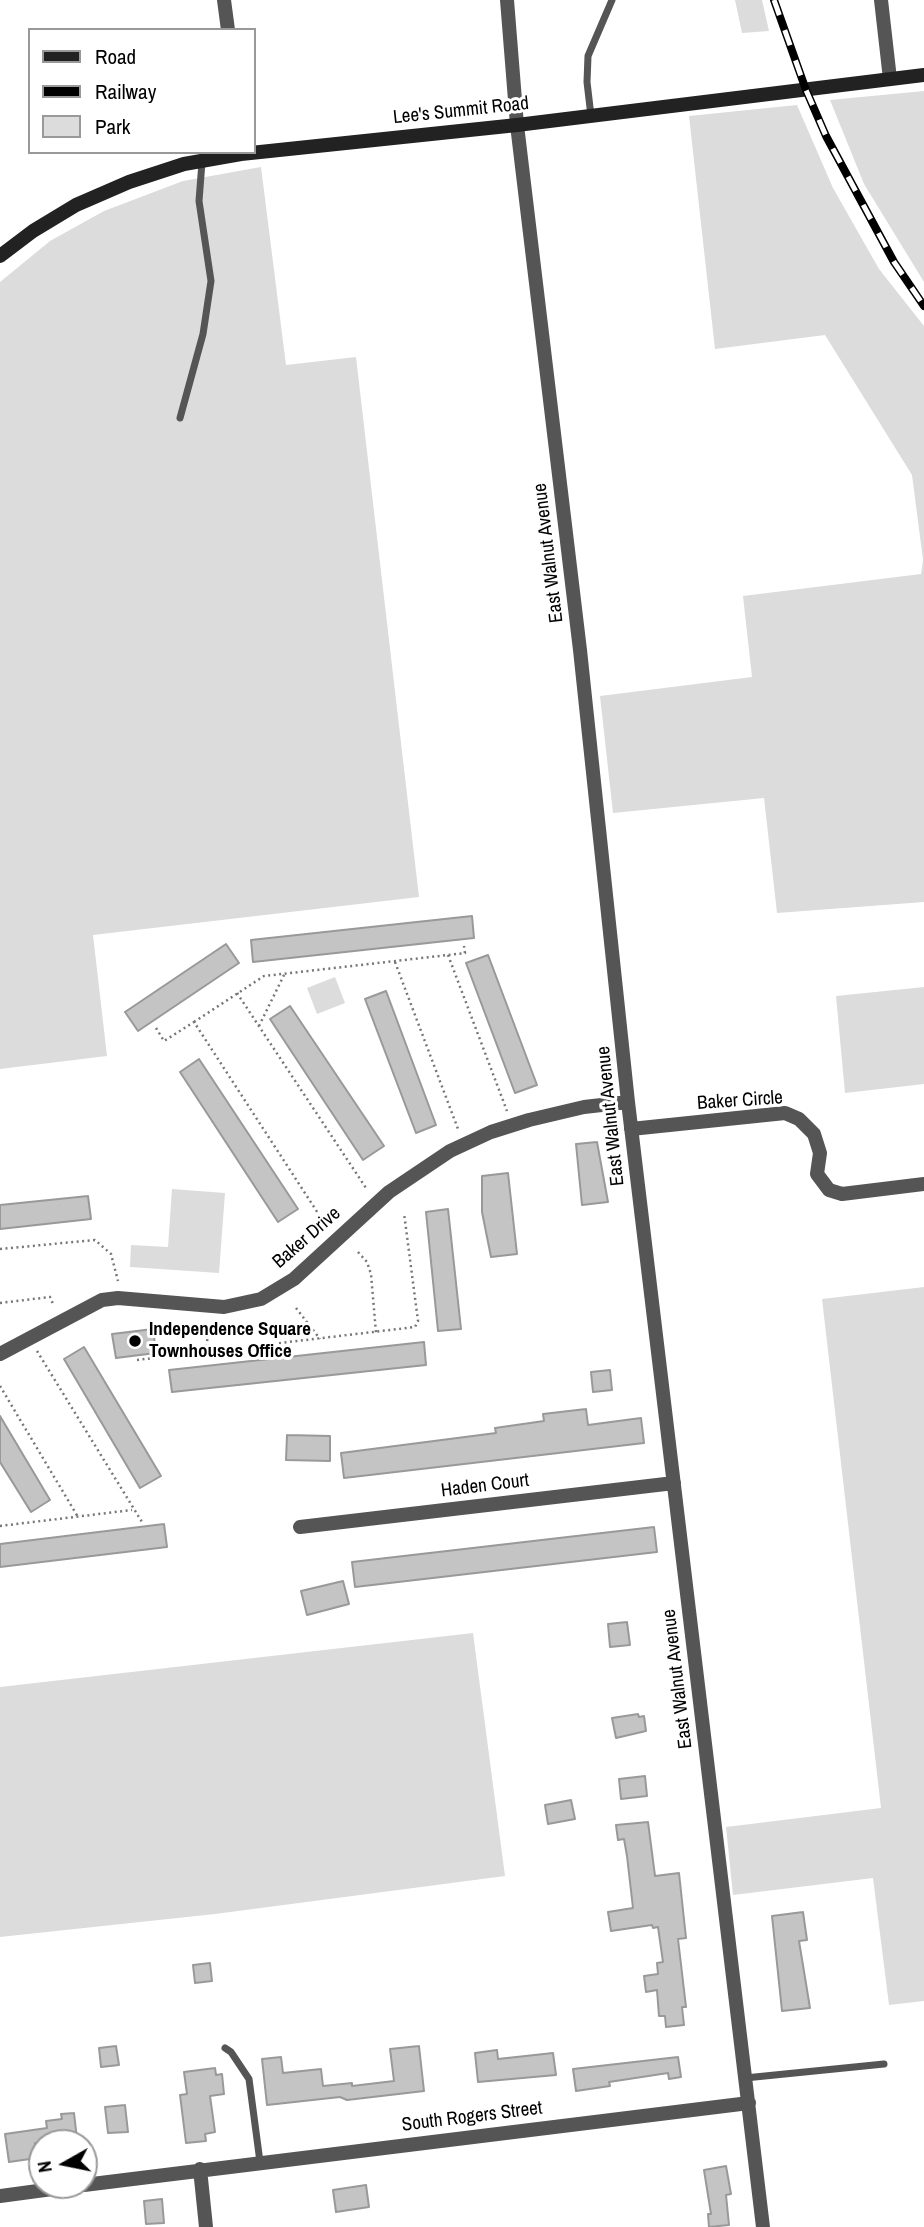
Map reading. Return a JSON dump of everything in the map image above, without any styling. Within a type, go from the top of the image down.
[{"type":"main road","name":"Lee's Summit Road","points":[[256,151],[517,125],[924,75]]},
{"type":"main road","name":"Lee's Summit Road","points":[[0,256],[76,205],[129,181],[236,154]]},
{"type":"street","points":[[224,0],[228,28]]},
{"type":"street","name":"East Walnut Avenue","points":[[507,0],[517,125],[580,650],[631,1129],[763,2227]]},
{"type":"street","points":[[881,0],[890,79]]},
{"type":"street","name":"Baker Drive","points":[[0,1354],[102,1300],[118,1298],[224,1307],[261,1299],[294,1279],[388,1192],[450,1151],[491,1132],[529,1120],[584,1107],[628,1102]]},
{"type":"street","name":"Baker Circle","points":[[631,1129],[785,1113],[799,1119],[814,1133],[820,1153],[817,1174],[829,1190],[842,1194],[924,1184]]},
{"type":"street","name":"Haden Court","points":[[300,1527],[674,1483]]},
{"type":"street","name":"South Rogers Street","points":[[98,2183],[749,2103]]},
{"type":"street","points":[[200,2169],[206,2227]]},
{"type":"street","name":"South Rogers Street","points":[[0,2196],[28,2192]]},
{"type":"lane","points":[[591,116],[587,82],[589,56],[612,0]]},
{"type":"lane","points":[[180,418],[203,334],[211,281],[199,201],[202,161]]},
{"type":"lane","points":[[225,2048],[232,2052],[249,2079],[260,2162]]},
{"type":"lane","points":[[746,2078],[884,2064]]},
{"type":"path","points":[[156,1028],[164,1041],[261,976],[465,953],[464,946]]},
{"type":"path","points":[[448,955],[508,1111]]},
{"type":"path","points":[[394,961],[460,1135]]},
{"type":"path","points":[[259,1026],[285,973]]},
{"type":"path","points":[[237,993],[366,1188]]},
{"type":"path","points":[[194,1022],[325,1224]]},
{"type":"path","points":[[137,1360],[412,1329],[418,1324],[404,1213]]},
{"type":"path","points":[[0,1249],[95,1240],[111,1254],[118,1281]]},
{"type":"path","points":[[358,1252],[367,1262],[371,1274],[376,1333]]},
{"type":"path","points":[[0,1303],[50,1297],[53,1304]]},
{"type":"path","points":[[296,1308],[320,1339]]},
{"type":"path","points":[[206,1352],[208,1332]]},
{"type":"path","points":[[37,1351],[132,1510],[142,1522]]},
{"type":"path","points":[[0,1386],[78,1517]]},
{"type":"path","points":[[0,1526],[132,1510]]},
{"type":"green space","points":[[735,0],[762,0],[769,31],[742,33]]},
{"type":"green space","points":[[924,91],[924,282],[864,184],[830,100]]},
{"type":"green space","points":[[797,105],[833,188],[879,269],[924,326],[924,902],[777,913],[764,798],[613,813],[600,696],[752,677],[743,596],[921,574],[923,560],[912,475],[825,335],[715,349],[689,116]]},
{"type":"green space","points":[[261,167],[286,365],[356,357],[419,897],[93,935],[107,1056],[0,1069],[0,282],[50,241],[104,211],[183,181]]},
{"type":"green space","points":[[335,977],[345,1003],[317,1014],[307,988]]},
{"type":"green space","points":[[924,987],[924,1084],[845,1093],[836,996]]},
{"type":"green space","points":[[172,1189],[225,1193],[219,1273],[130,1267],[131,1245],[168,1247]]},
{"type":"green space","points":[[924,1287],[924,2001],[889,2005],[873,1878],[733,1895],[726,1827],[881,1808],[822,1299]]},
{"type":"green space","points":[[473,1633],[505,1876],[215,1914],[0,1937],[0,1687]]},
{"type":"building","points":[[472,916],[474,938],[253,962],[251,940]]},
{"type":"building","points":[[226,944],[239,963],[138,1031],[125,1012]]},
{"type":"building","points":[[488,955],[537,1085],[515,1093],[466,963]]},
{"type":"building","points":[[386,991],[436,1125],[416,1133],[365,999]]},
{"type":"building","points":[[290,1006],[384,1146],[363,1160],[270,1019]]},
{"type":"building","points":[[199,1059],[298,1209],[278,1222],[180,1072]]},
{"type":"building","points":[[597,1142],[608,1202],[582,1205],[576,1144]]},
{"type":"building","points":[[508,1173],[517,1254],[491,1257],[482,1212],[482,1176]]},
{"type":"building","points":[[88,1196],[91,1219],[0,1229],[0,1205]]},
{"type":"building","points":[[448,1209],[461,1329],[438,1331],[426,1212]]},
{"type":"building","points":[[153,1329],[156,1353],[116,1358],[112,1334]]},
{"type":"building","points":[[424,1342],[426,1365],[172,1392],[169,1370]]},
{"type":"building","points":[[84,1347],[161,1476],[140,1488],[64,1359]]},
{"type":"building","points":[[610,1370],[612,1390],[593,1392],[591,1372]]},
{"type":"building","points":[[586,1409],[588,1425],[641,1418],[644,1443],[344,1478],[341,1453],[496,1433],[495,1428],[544,1421],[543,1414]]},
{"type":"building","points":[[0,1416],[50,1500],[31,1512],[0,1462]]},
{"type":"building","points":[[287,1435],[330,1436],[330,1461],[286,1460]]},
{"type":"building","points":[[164,1524],[167,1547],[0,1567],[0,1544]]},
{"type":"building","points":[[654,1527],[657,1552],[355,1587],[352,1562]]},
{"type":"building","points":[[343,1581],[349,1604],[307,1615],[301,1591]]},
{"type":"building","points":[[627,1622],[630,1645],[610,1647],[608,1624]]},
{"type":"building","points":[[638,1714],[639,1717],[644,1716],[646,1731],[616,1738],[612,1718]]},
{"type":"building","points":[[645,1776],[647,1796],[621,1799],[619,1779]]},
{"type":"building","points":[[571,1800],[575,1819],[548,1824],[545,1805]]},
{"type":"building","points":[[648,1822],[655,1876],[679,1873],[686,1938],[678,1939],[686,2007],[682,2007],[684,2025],[666,2027],[665,2016],[659,2016],[657,1990],[646,1992],[644,1976],[658,1974],[657,1963],[663,1962],[658,1927],[653,1928],[652,1925],[611,1931],[608,1912],[633,1908],[624,1839],[618,1840],[616,1825]]},
{"type":"building","points":[[803,1912],[807,1940],[799,1941],[810,2008],[782,2011],[772,1916]]},
{"type":"building","points":[[210,1963],[212,1981],[195,1983],[193,1965]]},
{"type":"building","points":[[116,2046],[119,2065],[101,2067],[99,2048]]},
{"type":"building","points":[[419,2046],[424,2091],[347,2100],[340,2097],[267,2105],[262,2059],[281,2057],[283,2073],[321,2069],[323,2086],[352,2083],[352,2086],[394,2081],[390,2049]]},
{"type":"building","points":[[497,2050],[498,2059],[553,2053],[556,2075],[478,2082],[475,2053]]},
{"type":"building","points":[[678,2057],[681,2077],[669,2079],[668,2073],[609,2082],[610,2086],[576,2091],[573,2069]]},
{"type":"building","points":[[215,2068],[216,2075],[222,2074],[224,2094],[210,2096],[215,2132],[205,2134],[206,2141],[186,2143],[180,2095],[187,2094],[184,2072]]},
{"type":"building","points":[[125,2105],[128,2132],[108,2133],[105,2107]]},
{"type":"building","points":[[74,2113],[76,2129],[40,2129],[47,2128],[46,2121],[62,2119],[61,2114]]},
{"type":"building","points":[[28,2131],[28,2159],[9,2162],[5,2134]]},
{"type":"building","points":[[726,2166],[731,2194],[726,2195],[729,2225],[709,2227],[708,2214],[711,2214],[704,2170]]},
{"type":"building","points":[[366,2185],[369,2207],[336,2212],[333,2190]]},
{"type":"building","points":[[162,2199],[164,2223],[146,2224],[144,2201]]},
{"type":"railway","points":[[774,0],[806,90],[826,136],[894,262],[924,306]]},
{"type":"place","name":"Independence Square Townhouses Office","points":[[135,1341]]}]
